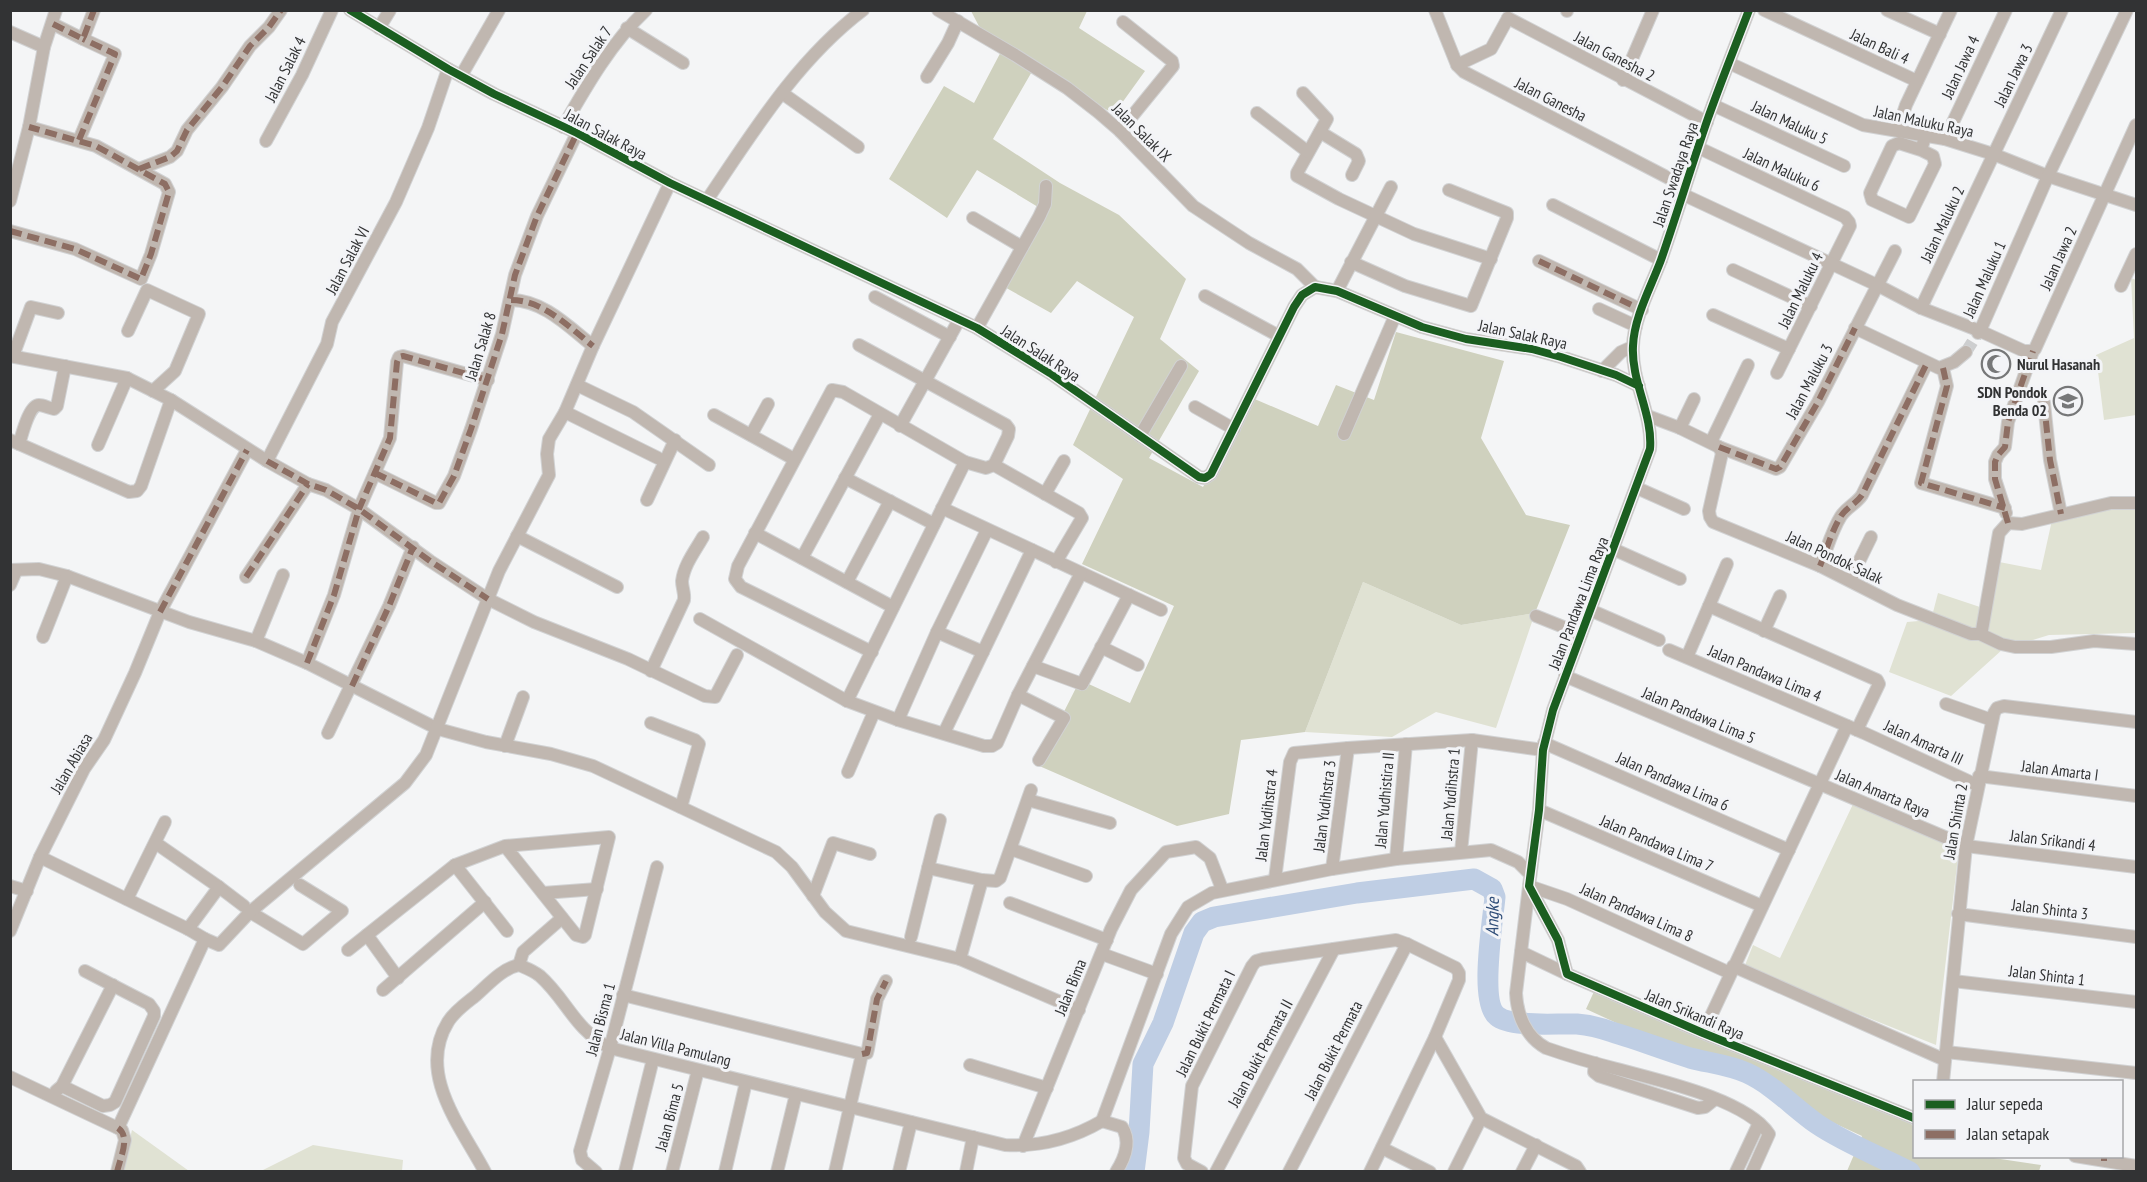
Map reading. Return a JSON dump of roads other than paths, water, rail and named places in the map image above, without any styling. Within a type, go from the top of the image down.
[{"type":"street","points":[[10,201],[29,127],[44,47],[56,10]]},
{"type":"street","points":[[83,39],[94,10]]},
{"type":"street","points":[[139,169],[170,157],[177,151],[187,130],[222,87],[250,46],[269,27],[281,10]]},
{"type":"street","name":"Jalan Salak 4","points":[[266,141],[302,75],[332,10]]},
{"type":"street","name":"Jalan Salak Raya","points":[[350,10],[494,94],[576,133],[670,183],[977,328],[1050,373],[1199,477],[1205,478],[1210,474],[1302,295],[1315,287],[1336,291],[1395,316],[1446,334],[1532,349],[1624,378],[1639,386]]},
{"type":"street","points":[[379,28],[390,10]]},
{"type":"street","points":[[461,76],[499,10]]},
{"type":"street","name":"Jalan Salak 7","points":[[563,127],[582,94],[627,28],[646,10]]},
{"type":"street","points":[[707,200],[760,121],[782,93],[827,40],[863,10]]},
{"type":"street","name":"Jalan Salak IX","points":[[938,10],[1067,88],[1120,131],[1193,206],[1250,243],[1297,269],[1315,287]]},
{"type":"street","points":[[1435,10],[1457,65],[1491,49],[1507,14]]},
{"type":"street","points":[[1623,80],[1653,10]]},
{"type":"street","name":"Jalan Swadaya Raya","points":[[1632,347],[1636,326],[1661,260],[1683,190],[1707,122],[1717,106],[1729,63],[1749,10]]},
{"type":"street","name":"Jalan Bali 4","points":[[1764,10],[1917,81]]},
{"type":"street","points":[[1887,10],[1940,34]]},
{"type":"street","points":[[1898,129],[1917,81],[1952,10]]},
{"type":"street","name":"Jalan Jawa 4","points":[[1945,139],[2006,10]]},
{"type":"street","name":"Jalan Jawa 3","points":[[1993,154],[2062,10]]},
{"type":"street","name":"Jalan Maluku 1","points":[[1683,190],[1831,265],[1921,308],[1979,332],[2048,176],[2127,10]]},
{"type":"street","name":"Jalan Ganesha 2","points":[[1507,14],[1623,80],[1707,122]]},
{"type":"street","points":[[927,77],[948,43],[958,21]]},
{"type":"street","points":[[1120,131],[1173,66],[1172,61],[1123,22]]},
{"type":"street","points":[[52,24],[115,54],[79,140]]},
{"type":"street","points":[[627,28],[683,63]]},
{"type":"street","points":[[10,32],[44,47]]},
{"type":"street","name":"Jalan Maluku Raya","points":[[1729,63],[1863,125],[1898,129],[1945,139],[2136,205]]},
{"type":"street","name":"Jalan Ganesha","points":[[1457,65],[1464,72],[1683,190]]},
{"type":"street","name":"Jalan Salak VI","points":[[267,461],[327,344],[332,322],[396,202],[428,128],[448,69]]},
{"type":"street","points":[[782,93],[858,147]]},
{"type":"street","points":[[1303,93],[1327,119],[1297,176],[1375,216],[1429,240],[1491,259]]},
{"type":"street","name":"Jalan Maluku 5","points":[[1717,106],[1844,166]]},
{"type":"street","points":[[1257,113],[1308,152]]},
{"type":"street","name":"Jalan Jawa 2","points":[[2008,523],[1995,479],[1995,462],[2006,447],[2008,422],[2033,351],[2136,125]]},
{"type":"street","points":[[10,231],[75,249],[141,279],[151,255],[169,192],[165,184],[110,152],[79,140],[29,127]]},
{"type":"street","points":[[1320,132],[1356,154],[1359,161],[1352,175]]},
{"type":"street","name":"Jalan Salak 8","points":[[375,473],[439,503],[454,476],[488,380],[502,334],[515,275],[537,216],[576,133]]},
{"type":"street","points":[[1920,150],[1926,134]]},
{"type":"street","points":[[1899,143],[1920,150],[1934,156],[1935,164],[1909,217],[1872,200],[1870,193],[1892,146],[1899,143]]},
{"type":"street","name":"Jalan Maluku 6","points":[[1698,148],[1845,217],[1850,222]]},
{"type":"street","name":"Jalan Maluku 2","points":[[1921,308],[1993,154]]},
{"type":"street","points":[[40,857],[132,897],[190,926],[206,939],[219,945],[247,909],[405,783],[426,755],[438,729],[488,599],[549,475],[547,454],[549,439],[565,412],[593,346],[670,183]]},
{"type":"street","points":[[977,328],[1045,204],[1046,186]]},
{"type":"street","points":[[1336,291],[1391,186]]},
{"type":"street","points":[[1351,262],[1405,286],[1468,306],[1474,303],[1507,213],[1449,190]]},
{"type":"street","points":[[1553,205],[1661,260]]},
{"type":"street","points":[[974,218],[1022,247]]},
{"type":"street","name":"Jalan Maluku 4","points":[[1778,373],[1850,222]]},
{"type":"street","name":"Jalan Maluku 3","points":[[1715,445],[1776,469],[1780,467],[1818,402],[1894,251]]},
{"type":"street","points":[[2121,286],[2136,254]]},
{"type":"street","points":[[1539,261],[1642,310]]},
{"type":"street","points":[[1733,270],[1810,306]]},
{"type":"street","points":[[128,331],[147,290],[192,311],[168,367],[169,377],[153,391]]},
{"type":"street","points":[[1205,296],[1280,336]]},
{"type":"street","points":[[875,297],[950,337]]},
{"type":"street","points":[[510,300],[521,300],[544,309],[593,346]]},
{"type":"street","points":[[58,313],[31,307],[12,356],[127,378],[171,400],[247,450],[308,484],[326,490],[359,510],[488,599],[534,622],[628,659],[710,698],[715,697],[737,655]]},
{"type":"street","points":[[1599,309],[1636,326]]},
{"type":"street","points":[[1713,315],[1789,350]]},
{"type":"street","points":[[1344,434],[1395,316]]},
{"type":"street","points":[[900,426],[959,320]]},
{"type":"street","points":[[1855,328],[1935,367],[1943,368],[1966,352]]},
{"type":"street","points":[[1979,332],[2024,351],[2033,351]]},
{"type":"street","points":[[859,345],[1009,429],[994,465],[986,468],[965,462],[843,392],[832,390],[738,566],[735,579],[738,584],[872,652]]},
{"type":"street","points":[[1602,371],[1621,352],[1632,347]]},
{"type":"street","name":"Jalan Pandawa Lima Raya","points":[[1632,347],[1639,386],[1648,416],[1650,449],[1565,676],[1544,747],[1539,810],[1518,969],[1516,1007],[1531,1038],[1546,1048],[1715,1099],[1744,1111],[1759,1123]]},
{"type":"street","points":[[307,663],[334,595],[359,510],[390,438],[399,357],[403,356],[488,380]]},
{"type":"street","points":[[1820,566],[1840,518],[1846,509],[1857,503],[1862,495],[1926,363]]},
{"type":"street","points":[[1648,416],[1715,445],[1748,365]]},
{"type":"street","points":[[65,366],[57,406],[54,409],[35,406],[15,442],[129,492],[137,492],[141,486],[171,400]]},
{"type":"street","points":[[1140,436],[1181,366]]},
{"type":"street","points":[[1943,368],[1947,380],[1945,393],[1921,483],[2005,508]]},
{"type":"street","points":[[98,445],[127,378]]},
{"type":"street","points":[[577,385],[633,412],[710,465]]},
{"type":"street","points":[[1680,428],[1695,399]]},
{"type":"street","points":[[2044,403],[2050,460],[2061,514]]},
{"type":"street","points":[[751,435],[768,404]]},
{"type":"street","points":[[1195,407],[1234,429]]},
{"type":"street","points":[[565,412],[658,458]]},
{"type":"street","points":[[802,558],[880,414]]},
{"type":"street","points":[[714,415],[795,459]]},
{"type":"street","points":[[646,500],[675,440]]},
{"type":"street","name":"Jalan Pondok Salak","points":[[1715,445],[1722,453],[1709,511],[1713,522],[1820,566],[1908,610],[1971,634],[1980,634],[2001,644],[2015,647],[2051,647],[2094,640],[2136,644]]},
{"type":"street","name":"Jalan Abiasa","points":[[10,931],[40,857],[84,769],[104,740],[160,612],[247,450]]},
{"type":"street","points":[[1046,494],[1064,460]]},
{"type":"street","points":[[848,701],[965,462]]},
{"type":"street","points":[[994,465],[1079,513],[1082,518],[1056,562]]},
{"type":"street","points":[[845,477],[934,524]]},
{"type":"street","points":[[246,577],[308,484]]},
{"type":"street","points":[[1637,488],[1684,509]]},
{"type":"street","points":[[847,582],[890,501]]},
{"type":"street","points":[[1980,634],[1999,533],[2002,528],[2008,523],[2022,524],[2111,503],[2136,503]]},
{"type":"street","points":[[942,508],[1161,610]]},
{"type":"street","points":[[898,720],[987,530]]},
{"type":"street","points":[[755,533],[893,608]]},
{"type":"street","points":[[517,536],[617,587]]},
{"type":"street","points":[[651,671],[684,600],[682,584],[684,574],[703,537]]},
{"type":"street","points":[[1850,580],[1871,537]]},
{"type":"street","points":[[328,733],[389,606],[413,547]]},
{"type":"street","points":[[1613,549],[1680,579]]},
{"type":"street","points":[[944,733],[1032,550]]},
{"type":"street","points":[[1687,657],[1727,564]]},
{"type":"street","points":[[10,585],[13,571],[39,569],[67,576],[160,612],[256,641],[307,663],[438,729],[505,746],[550,754],[592,766],[776,852],[792,867],[825,912],[846,931],[960,959],[1079,1010]]},
{"type":"street","points":[[700,619],[848,701],[898,720],[984,746],[995,745],[1081,573]]},
{"type":"street","points":[[256,641],[283,575]]},
{"type":"street","points":[[43,637],[67,576]]},
{"type":"street","points":[[1033,666],[1082,684],[1129,596]]},
{"type":"street","points":[[1764,631],[1780,596]]},
{"type":"street","points":[[1703,1033],[1731,969],[1820,784],[1879,684],[1877,680],[1709,606]]},
{"type":"street","points":[[1590,610],[1659,640]]},
{"type":"street","points":[[1536,616],[1581,634]]},
{"type":"street","points":[[938,632],[983,652]]},
{"type":"street","points":[[1101,647],[1138,665]]},
{"type":"street","name":"Jalan Pandawa Lima 4","points":[[1669,650],[1852,728]]},
{"type":"street","name":"Jalan Pandawa Lima 5","points":[[1565,676],[1820,784]]},
{"type":"street","points":[[1018,695],[1064,718],[1039,760]]},
{"type":"street","points":[[505,746],[523,697]]},
{"type":"street","points":[[1946,705],[1992,720],[1997,708],[2004,706],[2136,722]]},
{"type":"street","points":[[848,772],[874,712]]},
{"type":"street","name":"Jalan Shinta 2","points":[[1943,1080],[1966,846],[1992,720]]},
{"type":"street","points":[[651,723],[695,740],[699,744],[681,807]]},
{"type":"street","name":"Jalan Amarta III","points":[[1852,728],[1978,781]]},
{"type":"street","name":"Jalan Pandawa Lima 6","points":[[1291,757],[1300,752],[1472,740],[1544,747],[1789,850]]},
{"type":"street","name":"Jalan Yudihstra 1","points":[[1461,852],[1472,740]]},
{"type":"street","name":"Jalan Yudhistira II","points":[[1396,859],[1406,744]]},
{"type":"street","name":"Jalan Yudihstra 3","points":[[1332,869],[1348,748]]},
{"type":"street","name":"Jalan Yudihstra 4","points":[[1275,879],[1291,757]]},
{"type":"street","name":"Jalan Amarta I","points":[[1978,781],[2136,796]]},
{"type":"street","name":"Jalan Amarta Raya","points":[[1820,784],[1966,846]]},
{"type":"street","points":[[928,868],[981,880],[999,881],[1030,795],[1110,823]]},
{"type":"street","name":"Jalan Pandawa Lima 7","points":[[1539,810],[1762,906]]},
{"type":"street","points":[[911,937],[940,820]]},
{"type":"street","points":[[132,897],[165,822]]},
{"type":"street","points":[[348,950],[455,865],[505,846],[609,837],[583,937],[576,935],[505,846]]},
{"type":"street","points":[[813,896],[833,843],[870,855]]},
{"type":"street","points":[[160,846],[247,909],[303,944],[342,911],[300,885]]},
{"type":"street","name":"Jalan Srikandi 4","points":[[1966,846],[2136,867]]},
{"type":"street","name":"Jalan Bima","points":[[1023,1146],[1107,940],[1131,890],[1166,852],[1196,848],[1210,858],[1222,889]]},
{"type":"street","points":[[1011,849],[1086,876]]},
{"type":"street","points":[[1116,1172],[1125,1155],[1126,1133],[1122,1127],[1102,1121],[1171,934],[1182,914],[1195,901],[1222,889],[1396,859],[1494,850],[1518,862],[1529,880],[1558,940],[1567,974]]},
{"type":"street","points":[[1518,862],[1532,854]]},
{"type":"street","points":[[455,865],[507,931]]},
{"type":"street","name":"Jalan Bisma 1","points":[[596,1172],[582,1160],[580,1151],[610,1048],[657,867]]},
{"type":"street","points":[[960,959],[981,880]]},
{"type":"street","name":"Jalan Pandawa Lima 8","points":[[1529,880],[1567,899],[1731,969],[1946,1056]]},
{"type":"street","points":[[10,886],[27,891]]},
{"type":"street","points":[[190,926],[219,887]]},
{"type":"street","points":[[543,893],[597,890]]},
{"type":"street","points":[[383,990],[485,902]]},
{"type":"street","points":[[1010,903],[1107,940]]},
{"type":"street","name":"Jalan Shinta 3","points":[[1958,914],[2136,937]]},
{"type":"street","points":[[484,1172],[451,1114],[442,1093],[439,1045],[452,1016],[502,972],[519,964],[523,952],[562,918]]},
{"type":"street","points":[[367,935],[398,978]]},
{"type":"street","points":[[118,1128],[206,939]]},
{"type":"street","name":"Jalan Bukit Permata I","points":[[1202,1172],[1187,1164],[1184,1158],[1192,1086],[1256,961],[1391,941],[1407,944]]},
{"type":"street","points":[[1370,1172],[1435,1037],[1459,980],[1456,968],[1407,944]]},
{"type":"street","name":"Jalan Bukit Permata","points":[[1289,1172],[1407,944]]},
{"type":"street","name":"Jalan Bukit Permata II","points":[[1216,1172],[1334,949]]},
{"type":"street","name":"Jalan Srikandi Raya","points":[[1521,952],[1703,1033],[1913,1118]]},
{"type":"street","points":[[1102,954],[1157,974]]},
{"type":"street","name":"Jalan Villa Pamulang","points":[[519,964],[539,975],[584,1030],[596,1041],[610,1048],[1005,1145],[1039,1144],[1084,1132],[1102,1121]]},
{"type":"street","points":[[62,1086],[98,1104],[110,1105],[115,1102],[154,1016],[154,1011],[149,1004],[85,970]]},
{"type":"street","points":[[623,995],[862,1054],[867,1053],[877,999],[886,981]]},
{"type":"street","name":"Jalan Shinta 1","points":[[1953,981],[2136,1002]]},
{"type":"street","points":[[47,1094],[54,1094],[62,1086],[112,985]]},
{"type":"street","points":[[1435,1037],[1481,1118],[1576,1166],[1580,1172]]},
{"type":"street","points":[[835,1172],[862,1054]]},
{"type":"street","points":[[1946,1056],[2136,1072]]},
{"type":"street","points":[[625,1172],[653,1059]]},
{"type":"street","points":[[970,1065],[1047,1088]]},
{"type":"street","name":"Jalan Bima 5","points":[[672,1172],[698,1070]]},
{"type":"street","points":[[10,1077],[118,1128],[124,1134],[125,1140],[117,1172]]},
{"type":"street","points":[[725,1172],[746,1082]]},
{"type":"street","points":[[777,1172],[796,1094]]},
{"type":"street","points":[[1455,1172],[1481,1118]]},
{"type":"street","points":[[899,1172],[910,1122]]},
{"type":"street","points":[[1736,1172],[1759,1123],[1768,1131],[1769,1137],[1752,1172]]},
{"type":"street","points":[[966,1172],[973,1137]]},
{"type":"street","points":[[1522,1172],[1536,1145]]},
{"type":"street","points":[[1382,1148],[1430,1172]]},
{"type":"street","points":[[2104,1159],[2136,1166]]},
{"type":"waterway","name":"Angke","points":[[1134,1172],[1143,1064],[1163,1023],[1194,933],[1202,922],[1214,917],[1357,893],[1474,879],[1492,889],[1495,897],[1488,978],[1492,1008],[1497,1016],[1523,1024],[1577,1024],[1595,1027],[1690,1058],[1740,1070],[1766,1084],[1828,1131],[1910,1172]]},
{"type":"tunnel","points":[[1966,352],[1978,333]]},
{"type":"place","name":"Nurul Hasanah","points":[[1996,364]]},
{"type":"place","name":"SDN Pondok Benda 02","points":[[2068,401]]}]
